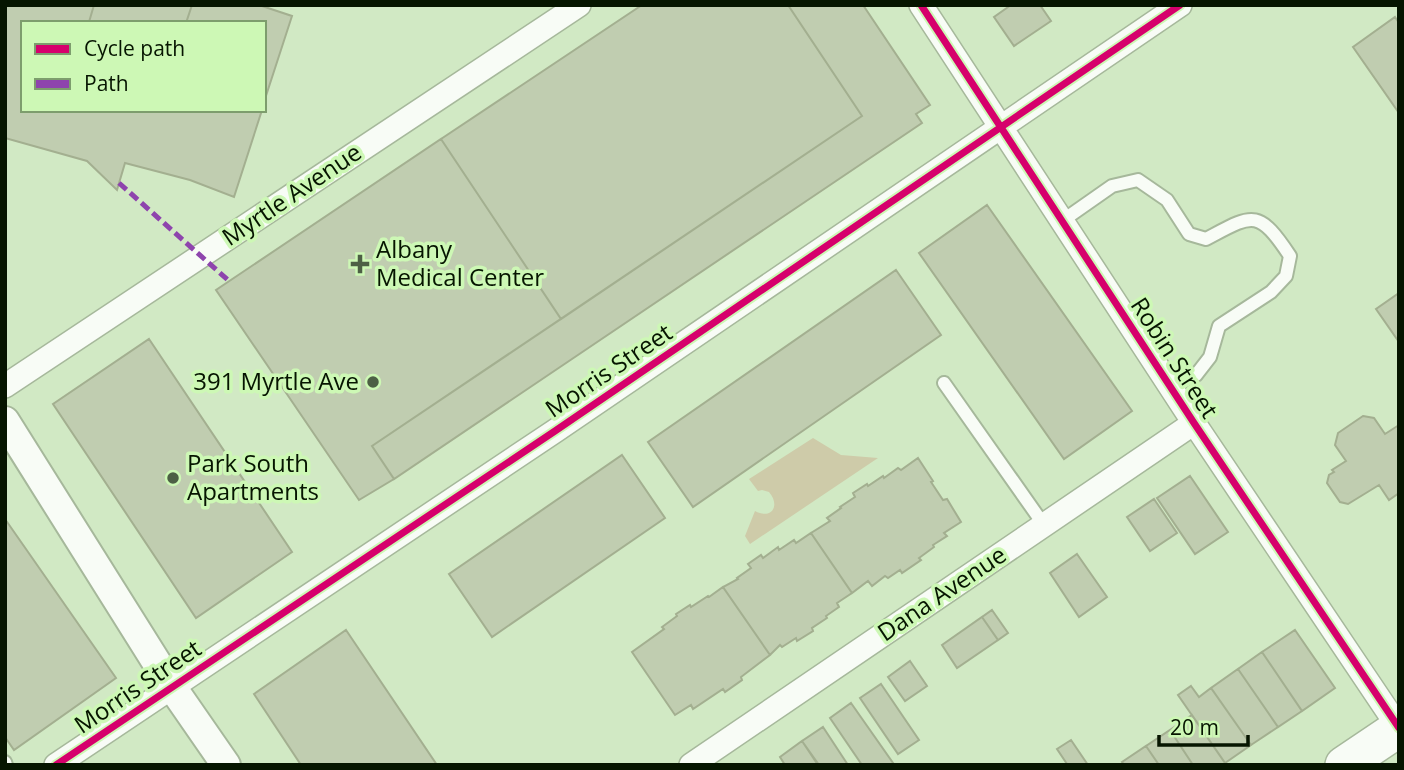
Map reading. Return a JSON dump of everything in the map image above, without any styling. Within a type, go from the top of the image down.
[{"type":"main road","points":[[1344,765],[1399,728]]},
{"type":"street","name":"Myrtle Avenue","points":[[5,386],[579,5]]},
{"type":"street","name":"Robin Street","points":[[921,5],[1194,423],[1399,728]]},
{"type":"street","name":"Morris Street","points":[[56,765],[555,431],[1180,5]]},
{"type":"street","points":[[5,421],[172,687],[226,765]]},
{"type":"street","name":"Dana Avenue","points":[[691,765],[1194,423]]},
{"type":"lane","points":[[1062,221],[1112,186],[1138,180],[1167,200],[1189,234],[1206,239],[1244,219],[1259,220],[1276,235],[1290,256],[1286,276],[1271,292],[1219,326],[1210,356],[1196,374],[1171,388]]},
{"type":"lane","points":[[944,383],[1044,525]]},
{"type":"shaded area","points":[[813,438],[841,455],[878,458],[750,544],[745,536],[755,511],[770,513],[774,502],[769,492],[758,491],[749,479]]},
{"type":"building","points":[[5,5],[94,5],[89,21],[21,21],[21,112],[261,112],[234,197],[190,180],[125,163],[117,190],[87,161],[5,138]]},
{"type":"building","points":[[5,5],[259,5],[292,16],[266,96],[266,21],[21,21],[21,112],[261,112],[234,197],[190,180],[125,163],[117,190],[87,161],[5,138]]},
{"type":"building","points":[[192,5],[259,5],[292,16],[266,96],[266,21],[187,21]]},
{"type":"building","points":[[642,5],[788,5],[862,116],[561,319],[441,139]]},
{"type":"building","points":[[788,5],[863,5],[930,105],[916,114],[922,123],[394,479],[372,446],[862,116]]},
{"type":"building","points":[[1011,5],[1040,5],[1051,21],[1014,46],[994,17]]},
{"type":"building","points":[[1395,17],[1399,23],[1399,113],[1353,47]]},
{"type":"building","name":"391 Myrtle Ave","points":[[441,139],[561,319],[372,446],[394,479],[359,500],[216,290]]},
{"type":"building","points":[[987,205],[1132,411],[1064,459],[919,253]]},
{"type":"building","points":[[896,270],[941,335],[693,507],[648,442]]},
{"type":"building","points":[[1399,293],[1399,342],[1376,309]]},
{"type":"building","name":"Park South Apartments","points":[[149,339],[292,552],[196,618],[53,404]]},
{"type":"building","points":[[1363,416],[1374,418],[1385,434],[1399,425],[1399,493],[1389,500],[1379,485],[1348,504],[1340,502],[1327,483],[1329,475],[1334,472],[1332,470],[1346,461],[1335,445],[1338,433]]},
{"type":"building","points":[[622,455],[665,518],[492,637],[449,574]]},
{"type":"building","points":[[918,458],[943,500],[947,499],[961,522],[944,533],[947,536],[902,573],[900,570],[888,578],[885,576],[872,586],[868,581],[852,593],[811,533],[830,521],[827,518],[855,497],[853,493],[898,468],[901,470]]},
{"type":"building","points":[[1190,476],[1228,532],[1195,554],[1157,498]]},
{"type":"building","points":[[1154,499],[1177,533],[1150,551],[1127,517]]},
{"type":"building","points":[[5,519],[116,678],[14,750],[5,737]]},
{"type":"building","points":[[811,533],[852,593],[837,603],[839,607],[812,628],[813,631],[797,641],[796,638],[782,647],[780,645],[770,655],[723,587],[738,579],[751,568],[748,564],[761,555],[763,558],[778,547],[779,550],[794,540],[796,543]]},
{"type":"building","points":[[1077,554],[1107,597],[1079,617],[1050,573]]},
{"type":"building","points":[[723,587],[770,655],[725,692],[723,689],[693,709],[691,705],[675,715],[632,652],[664,629],[662,627],[677,616],[676,614]]},
{"type":"building","points":[[992,610],[1008,633],[998,640],[982,617]]},
{"type":"building","points":[[982,617],[998,640],[957,668],[942,645]]},
{"type":"building","points":[[346,630],[437,765],[301,765],[254,694]]},
{"type":"building","points":[[1295,630],[1335,688],[1302,711],[1262,652]]},
{"type":"building","points":[[1262,652],[1302,711],[1278,727],[1238,669]]},
{"type":"building","points":[[910,661],[927,686],[905,701],[888,677]]},
{"type":"building","points":[[1238,669],[1278,727],[1251,745],[1211,688]]},
{"type":"building","points":[[881,684],[919,740],[898,754],[860,698]]},
{"type":"building","points":[[1191,686],[1199,697],[1211,688],[1251,745],[1225,763],[1178,695]]},
{"type":"building","points":[[851,703],[893,763],[891,765],[862,765],[830,718]]},
{"type":"building","points":[[1192,715],[1225,763],[1223,765],[1193,765],[1170,730]]},
{"type":"building","points":[[823,727],[848,765],[819,765],[802,741]]},
{"type":"building","points":[[1170,730],[1193,765],[1159,765],[1146,746]]},
{"type":"building","points":[[1071,740],[1088,765],[1065,765],[1067,764],[1057,749]]},
{"type":"building","points":[[802,741],[818,765],[785,765],[780,757]]},
{"type":"building","points":[[1146,746],[1159,765],[1124,765],[1122,762]]},
{"type":"marked path","points":[[119,183],[229,281]]},
{"type":"cycle path","points":[[921,5],[1194,423],[1399,728]]},
{"type":"cycle path","points":[[56,765],[555,431],[1180,5]]},
{"type":"place","name":"Albany Medical Center","points":[[360,264]]},
{"type":"place","name":"391 Myrtle Ave","points":[[373,382]]},
{"type":"place","name":"Park South Apartments","points":[[173,478]]}]
